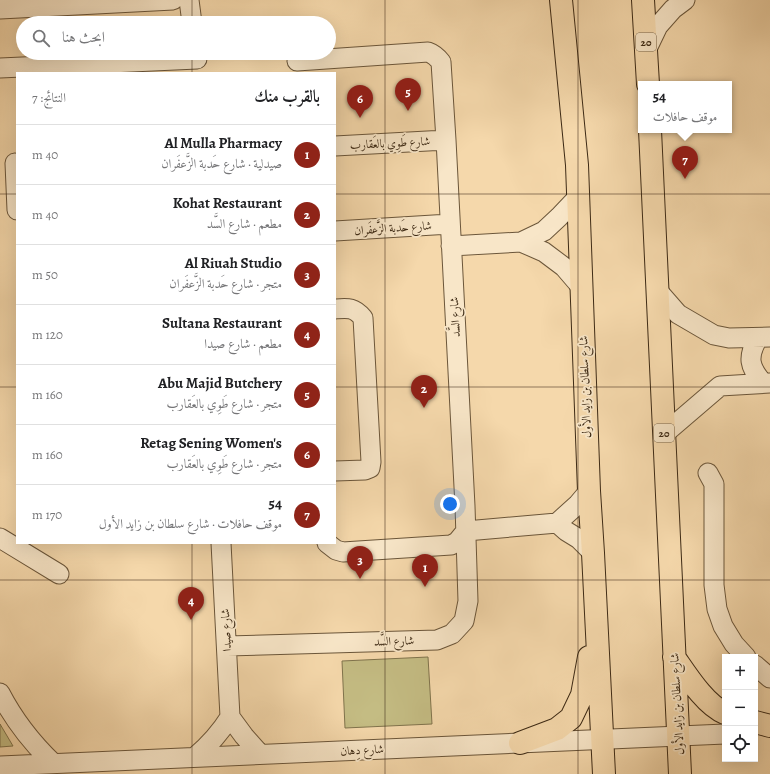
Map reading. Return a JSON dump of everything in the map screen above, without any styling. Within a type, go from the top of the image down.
[{"type":"main road","name":"20","points":[[643,0],[648,81]]},
{"type":"main road","name":"شارع سلطان بن زايد الأول","points":[[557,4],[577,165],[589,491],[604,774]]},
{"type":"main road","name":"شارع سلطان بن زايد الأول","points":[[650,133],[680,774]]},
{"type":"main road","points":[[520,743],[557,729],[571,718],[582,695],[596,614]]},
{"type":"main road","points":[[674,656],[699,692],[719,711],[722,712]]},
{"type":"main road","points":[[758,723],[770,726]]},
{"type":"street","points":[[0,9],[173,0]]},
{"type":"street","points":[[190,0],[191,16]]},
{"type":"street","points":[[646,52],[658,26],[673,9],[685,0]]},
{"type":"street","name":"شارع السَّد","points":[[227,646],[437,640],[452,634],[464,621],[468,600],[452,246],[441,62],[438,57],[428,52],[336,58]]},
{"type":"street","name":"شارع السَّد","points":[[298,61],[312,60]]},
{"type":"street","points":[[0,68],[197,62]]},
{"type":"street","name":"شارع طَوِي بالعَقارب","points":[[336,146],[446,140]]},
{"type":"street","points":[[11,163],[16,202]]},
{"type":"street","points":[[452,246],[521,242],[544,231],[559,218],[578,197]]},
{"type":"street","name":"شارع حَدبة الزَّعفَران","points":[[336,232],[450,224]]},
{"type":"street","points":[[521,242],[544,252],[564,267],[582,288]]},
{"type":"street","points":[[657,290],[678,314],[714,335],[729,338],[764,338]]},
{"type":"street","points":[[336,309],[348,308],[355,310],[363,318],[371,462],[370,468],[365,470],[336,471]]},
{"type":"street","points":[[764,338],[752,349],[751,362],[754,374],[766,383]]},
{"type":"street","points":[[664,434],[720,386],[766,383]]},
{"type":"street","points":[[708,473],[714,484],[714,585],[717,610],[723,626],[734,644],[743,654]]},
{"type":"street","points":[[328,544],[336,550],[343,552],[451,545],[457,542],[466,531],[557,524],[589,491]]},
{"type":"street","points":[[557,524],[579,539],[593,553]]},
{"type":"street","points":[[0,538],[59,574]]},
{"type":"street","name":"شارع صيدا","points":[[221,544],[230,717]]},
{"type":"street","points":[[758,668],[770,678]]},
{"type":"street","points":[[0,693],[16,721],[27,736],[53,763]]},
{"type":"street","points":[[195,757],[206,749],[215,739],[230,717],[260,754]]},
{"type":"street","points":[[758,732],[770,732]]},
{"type":"street","name":"شارع دِهان","points":[[0,766],[722,734]]},
{"type":"shaded area","points":[[428,657],[432,724],[345,728],[342,661]]},
{"type":"shaded area","points":[[0,724],[13,746],[0,747]]},
{"type":"place","name":"Abu Majid Butchery","points":[[408,111]]},
{"type":"place","name":"Retag Sening Women's","points":[[360,118]]},
{"type":"place","name":"54","points":[[685,179]]},
{"type":"place","name":"Kohat Restaurant","points":[[424,408]]},
{"type":"place","name":"Al Riuah Studio","points":[[360,579]]},
{"type":"place","name":"Al Mulla Pharmacy","points":[[425,587]]},
{"type":"place","name":"Sultana Restaurant","points":[[191,620]]}]
